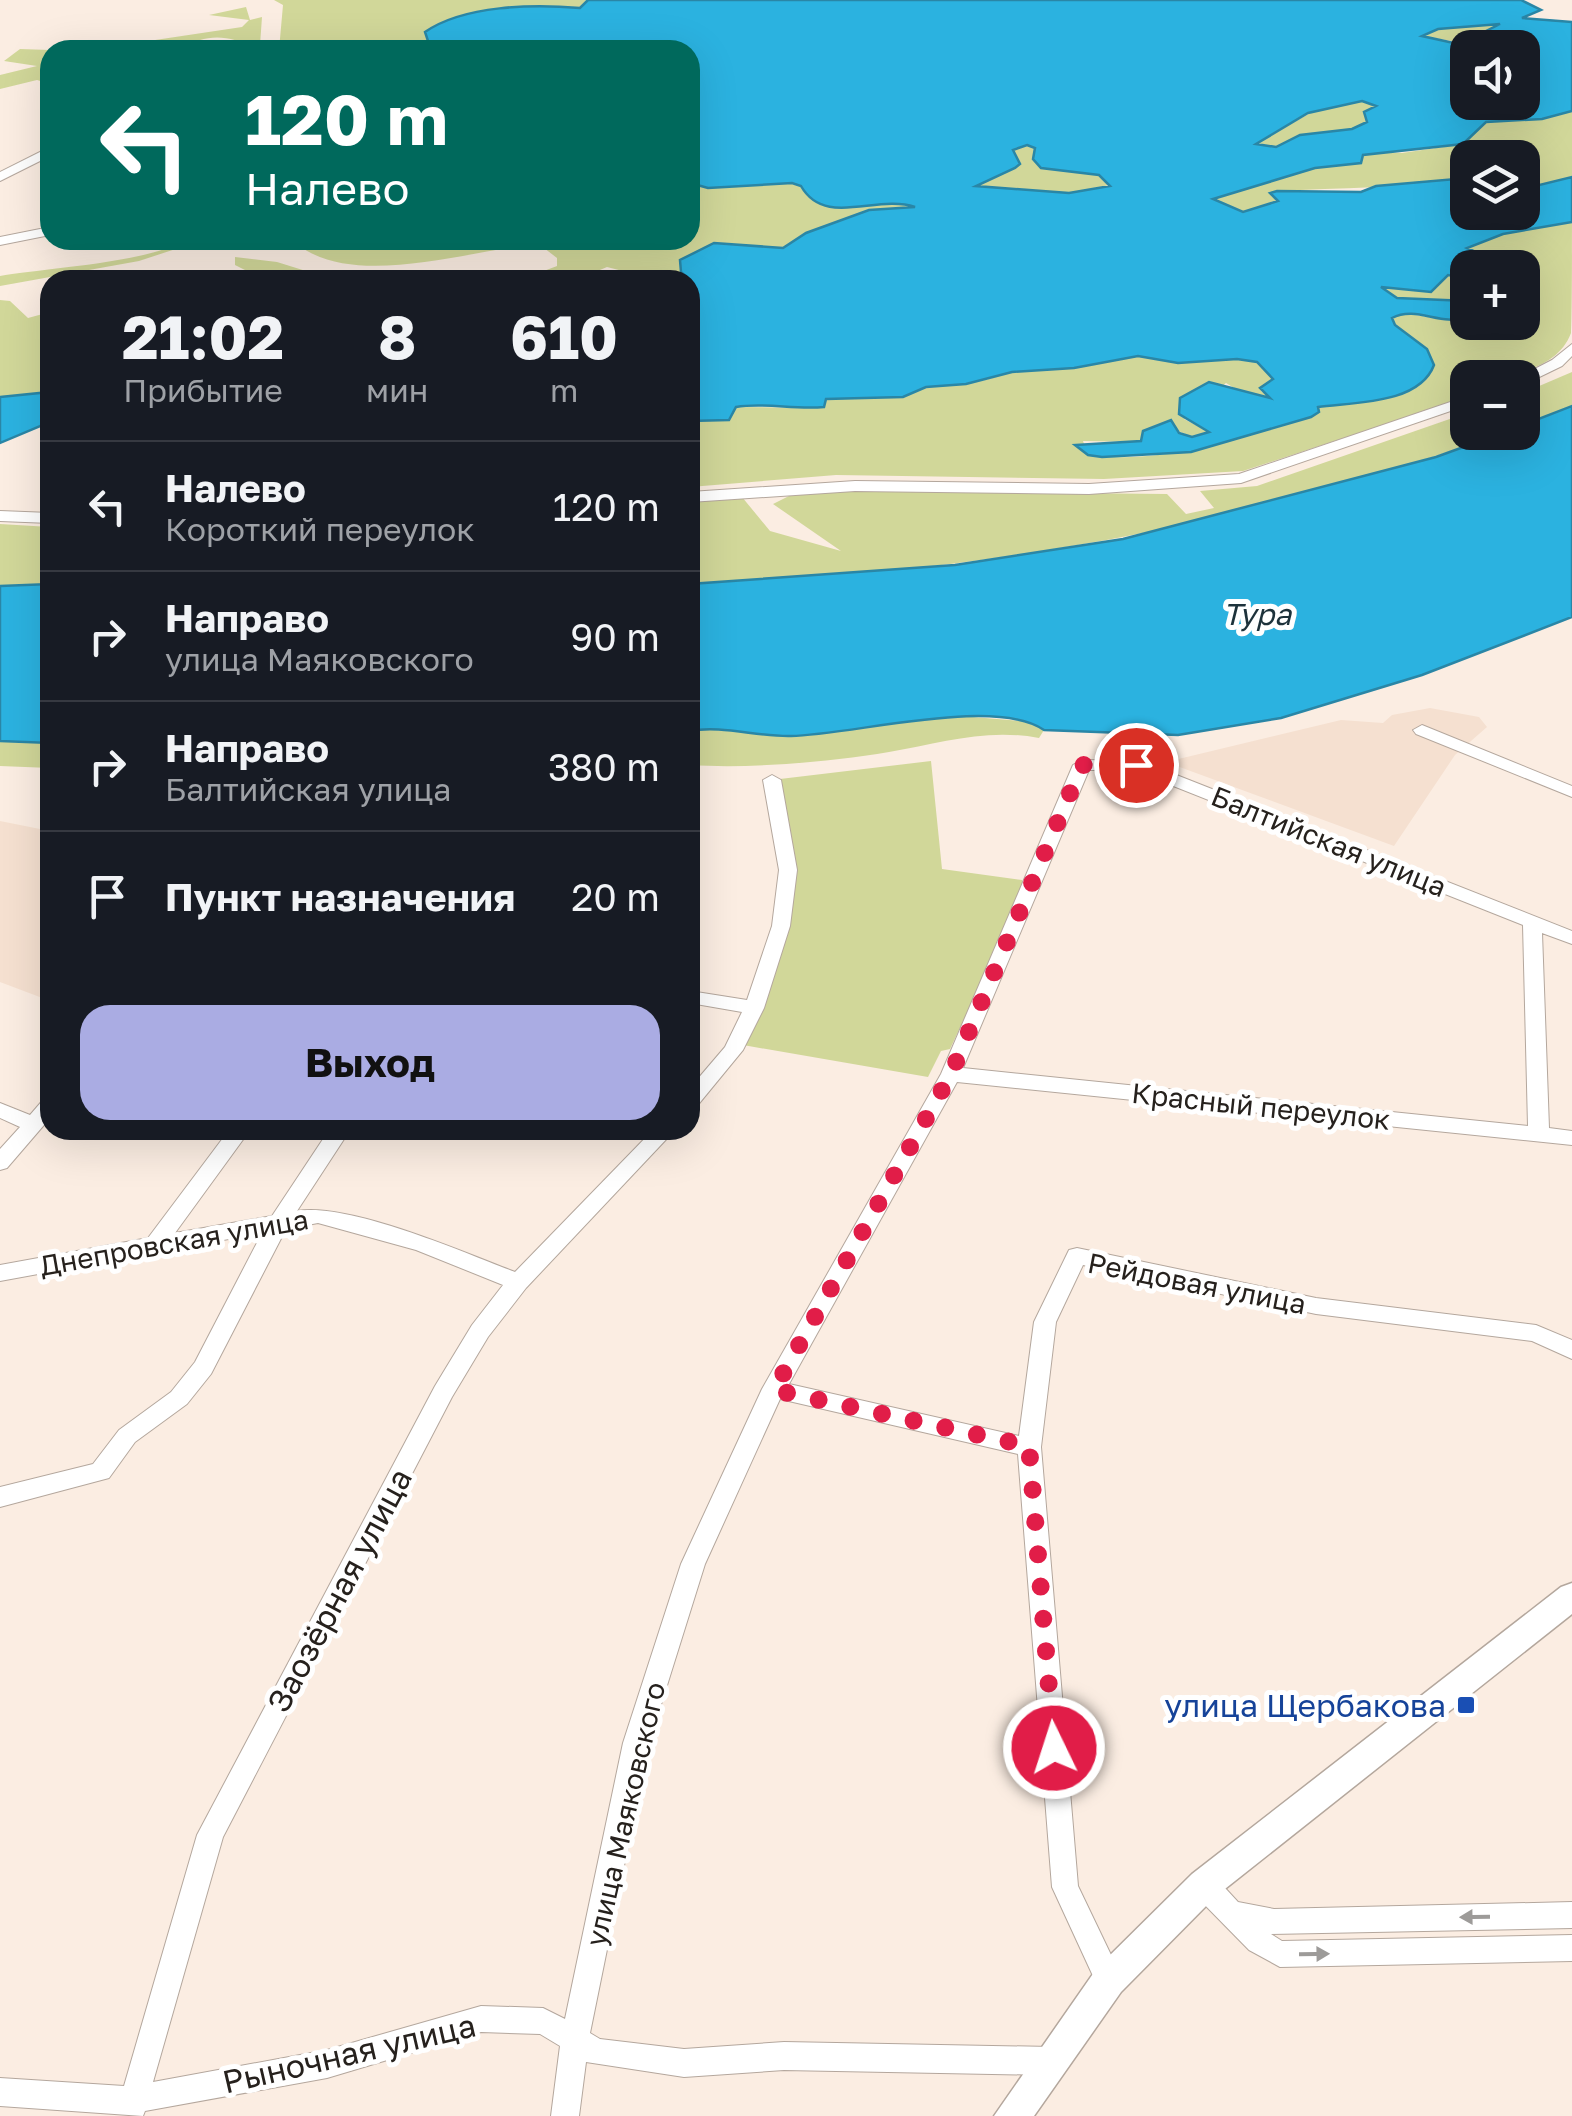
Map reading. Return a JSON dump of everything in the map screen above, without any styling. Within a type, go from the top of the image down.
[{"type":"street","points":[[0,177],[40,156]]},
{"type":"street","points":[[0,241],[40,233]]},
{"type":"street","points":[[1540,371],[1557,363],[1572,348]]},
{"type":"street","points":[[700,496],[856,486],[1089,489],[1241,478],[1450,406]]},
{"type":"street","points":[[0,516],[40,518]]},
{"type":"street","points":[[1422,730],[1572,792]]},
{"type":"street","name":"Балтийская улица","points":[[1082,765],[1136,765],[1572,938]]},
{"type":"street","name":"улица Маяковского","points":[[564,2116],[575,2038],[636,1744],[693,1564],[774,1390],[951,1074],[1082,765]]},
{"type":"street","points":[[700,1088],[733,1050],[754,1008],[781,926],[788,870],[772,780]]},
{"type":"street","points":[[1532,921],[1539,1134]]},
{"type":"street","points":[[700,999],[754,1008]]},
{"type":"street","name":"Красный переулок","points":[[951,1074],[1572,1138]]},
{"type":"street","points":[[0,1110],[33,1124]]},
{"type":"street","points":[[0,1163],[40,1116]]},
{"type":"street","points":[[154,1247],[233,1140]]},
{"type":"street","points":[[0,1497],[101,1471],[127,1436],[179,1398],[203,1368],[278,1223],[333,1140]]},
{"type":"street","name":"Заозёрная улица","points":[[130,2108],[210,1835],[443,1392],[480,1331],[518,1282],[655,1140]]},
{"type":"street","name":"Днепровская улица","points":[[0,1273],[154,1247],[301,1215],[340,1220],[422,1244],[518,1282]]},
{"type":"street","name":"Рейдовая улица","points":[[1109,1980],[1065,1887],[1029,1446],[1045,1322],[1078,1256],[1316,1306],[1536,1333],[1572,1350]]},
{"type":"street","points":[[774,1390],[1029,1446]]},
{"type":"street","points":[[1012,2116],[1109,1980],[1204,1886],[1572,1596]]},
{"type":"street","points":[[1204,1886],[1235,1914],[1254,1943],[1280,1954],[1572,1948]]},
{"type":"street","points":[[1235,1914],[1274,1922],[1572,1915]]},
{"type":"street","name":"Рыночная улица","points":[[0,2092],[130,2108],[327,2064],[481,2019],[543,2021],[596,2052],[684,2064],[784,2056],[1050,2060]]},
{"type":"shaded area","points":[[1430,708],[1479,717],[1487,727],[1455,755],[1394,846],[1166,762],[1341,720],[1383,723],[1392,715]]},
{"type":"shaded area","points":[[0,821],[40,829],[40,997],[0,982]]},
{"type":"green space","points":[[274,0],[588,0],[580,8],[537,7],[484,16],[427,40],[280,40],[283,5]]},
{"type":"green space","points":[[246,7],[250,20],[262,17],[260,40],[155,40],[242,27],[249,20],[209,15]]},
{"type":"green space","points":[[1501,25],[1492,30],[1450,30],[1450,41],[1421,36],[1438,29]]},
{"type":"green space","points":[[20,49],[40,50],[40,81],[0,89],[0,75],[37,66],[4,61]]},
{"type":"green space","points":[[1362,101],[1376,106],[1364,112],[1367,122],[1352,129],[1300,135],[1276,147],[1256,143],[1316,110]]},
{"type":"green space","points":[[1572,111],[1572,177],[1540,185],[1540,140],[1467,140],[1486,122],[1542,119]]},
{"type":"green space","points":[[1027,145],[1035,148],[1041,168],[1100,175],[1110,185],[1069,193],[975,186],[1015,168],[1020,163],[1013,150]]},
{"type":"green space","points":[[1450,146],[1450,180],[1277,191],[1272,194],[1278,200],[1243,212],[1212,199],[1370,152],[1402,153]]},
{"type":"green space","points":[[792,183],[801,186],[811,198],[837,207],[915,207],[869,210],[806,233],[783,248],[747,249],[700,272],[607,267],[546,270],[557,266],[557,258],[547,250],[700,250],[700,186]]},
{"type":"green space","points":[[1572,222],[1571,333],[1553,357],[1540,365],[1540,360],[1450,360],[1450,402],[1444,405],[1243,471],[1104,479],[836,475],[700,486],[700,421],[729,420],[736,407],[813,408],[825,399],[844,396],[903,397],[926,387],[1138,356],[1178,363],[1237,359],[1257,362],[1274,379],[1261,391],[1271,398],[1239,391],[1226,383],[1184,419],[1209,432],[1192,437],[1176,430],[1137,442],[1083,441],[1088,455],[1145,456],[1228,441],[1311,417],[1317,407],[1428,360],[1427,349],[1391,321],[1396,315],[1450,320],[1450,340],[1540,340],[1540,250],[1466,249],[1503,234]]},
{"type":"green space","points":[[173,250],[89,270],[43,270],[123,259]]},
{"type":"green space","points":[[308,250],[499,250],[376,266],[320,257]]},
{"type":"green space","points":[[235,257],[277,262],[303,270],[245,270],[235,265]]},
{"type":"green space","points":[[40,270],[40,279],[0,286],[0,276]]},
{"type":"green space","points":[[1450,275],[1450,300],[1397,298],[1381,290],[1400,286],[1431,292]]},
{"type":"green space","points":[[0,300],[10,301],[28,318],[40,315],[40,393],[0,397]]},
{"type":"green space","points":[[1572,372],[1572,406],[1540,418],[1540,386]]},
{"type":"green space","points":[[1450,419],[1452,450],[1305,495],[1204,520],[1102,541],[897,570],[700,584],[700,500],[742,497],[770,531],[841,551],[773,504],[791,495],[856,491],[1167,494],[1186,514],[1214,508],[1200,491],[1257,486]]},
{"type":"green space","points":[[0,524],[40,526],[40,584],[0,586]]},
{"type":"green space","points":[[961,716],[1034,722],[1044,730],[1039,738],[982,736],[815,762],[700,765],[700,728],[793,736]]},
{"type":"green space","points":[[0,741],[40,743],[40,768],[0,766]]},
{"type":"green space","points":[[931,761],[942,869],[1022,880],[1024,891],[950,1049],[941,1051],[928,1077],[743,1045],[794,870],[780,779]]},
{"type":"water","points":[[588,0],[1521,0],[1541,10],[1522,18],[1572,22],[1572,111],[1540,119],[1540,30],[1488,30],[1500,24],[1438,29],[1422,36],[1450,42],[1450,120],[1523,120],[1486,122],[1467,140],[1450,140],[1450,145],[1363,155],[1361,163],[1315,168],[1213,199],[1243,212],[1278,201],[1270,193],[1277,191],[1361,192],[1376,186],[1450,179],[1450,230],[1526,230],[1467,248],[1471,250],[1450,250],[1450,275],[1431,292],[1381,287],[1397,298],[1450,300],[1450,320],[1411,314],[1392,318],[1395,325],[1427,349],[1434,365],[1426,378],[1400,395],[1318,407],[1319,412],[1311,417],[1191,452],[1102,457],[1088,455],[1075,445],[1141,441],[1143,431],[1171,420],[1179,433],[1192,437],[1209,432],[1179,414],[1180,398],[1209,382],[1270,398],[1260,388],[1273,379],[1257,362],[1237,359],[1178,363],[1138,356],[926,387],[903,397],[826,399],[824,407],[736,407],[729,420],[700,421],[700,270],[681,270],[680,260],[714,243],[783,248],[806,233],[869,210],[915,207],[884,204],[837,208],[823,205],[792,183],[700,186],[700,40],[428,40],[425,32],[459,16],[521,7],[580,8]],"holes":[[[1362,101],[1376,106],[1364,112],[1367,122],[1352,129],[1300,135],[1276,147],[1256,144],[1308,113]],[[1027,145],[1035,148],[1033,159],[1041,168],[1099,175],[1110,186],[1069,193],[976,186],[1020,164],[1013,150]]]},
{"type":"water","points":[[1572,177],[1572,222],[1540,228],[1540,185]]},
{"type":"water","points":[[40,393],[40,426],[0,443],[0,397]]},
{"type":"water","name":"Тура","points":[[1572,406],[1572,617],[1422,675],[1281,718],[1178,735],[1044,730],[1022,720],[992,716],[791,736],[700,730],[700,583],[955,565],[1123,539],[1455,450],[1540,450],[1540,418]]},
{"type":"water","points":[[40,584],[40,743],[0,741],[0,586]]},
{"type":"place","name":"улица Щербакова","points":[[1466,1705]]},
{"type":"route","points":[[1054,1748],[1029,1446],[774,1390],[951,1074],[1082,765],[1136,765]]}]
